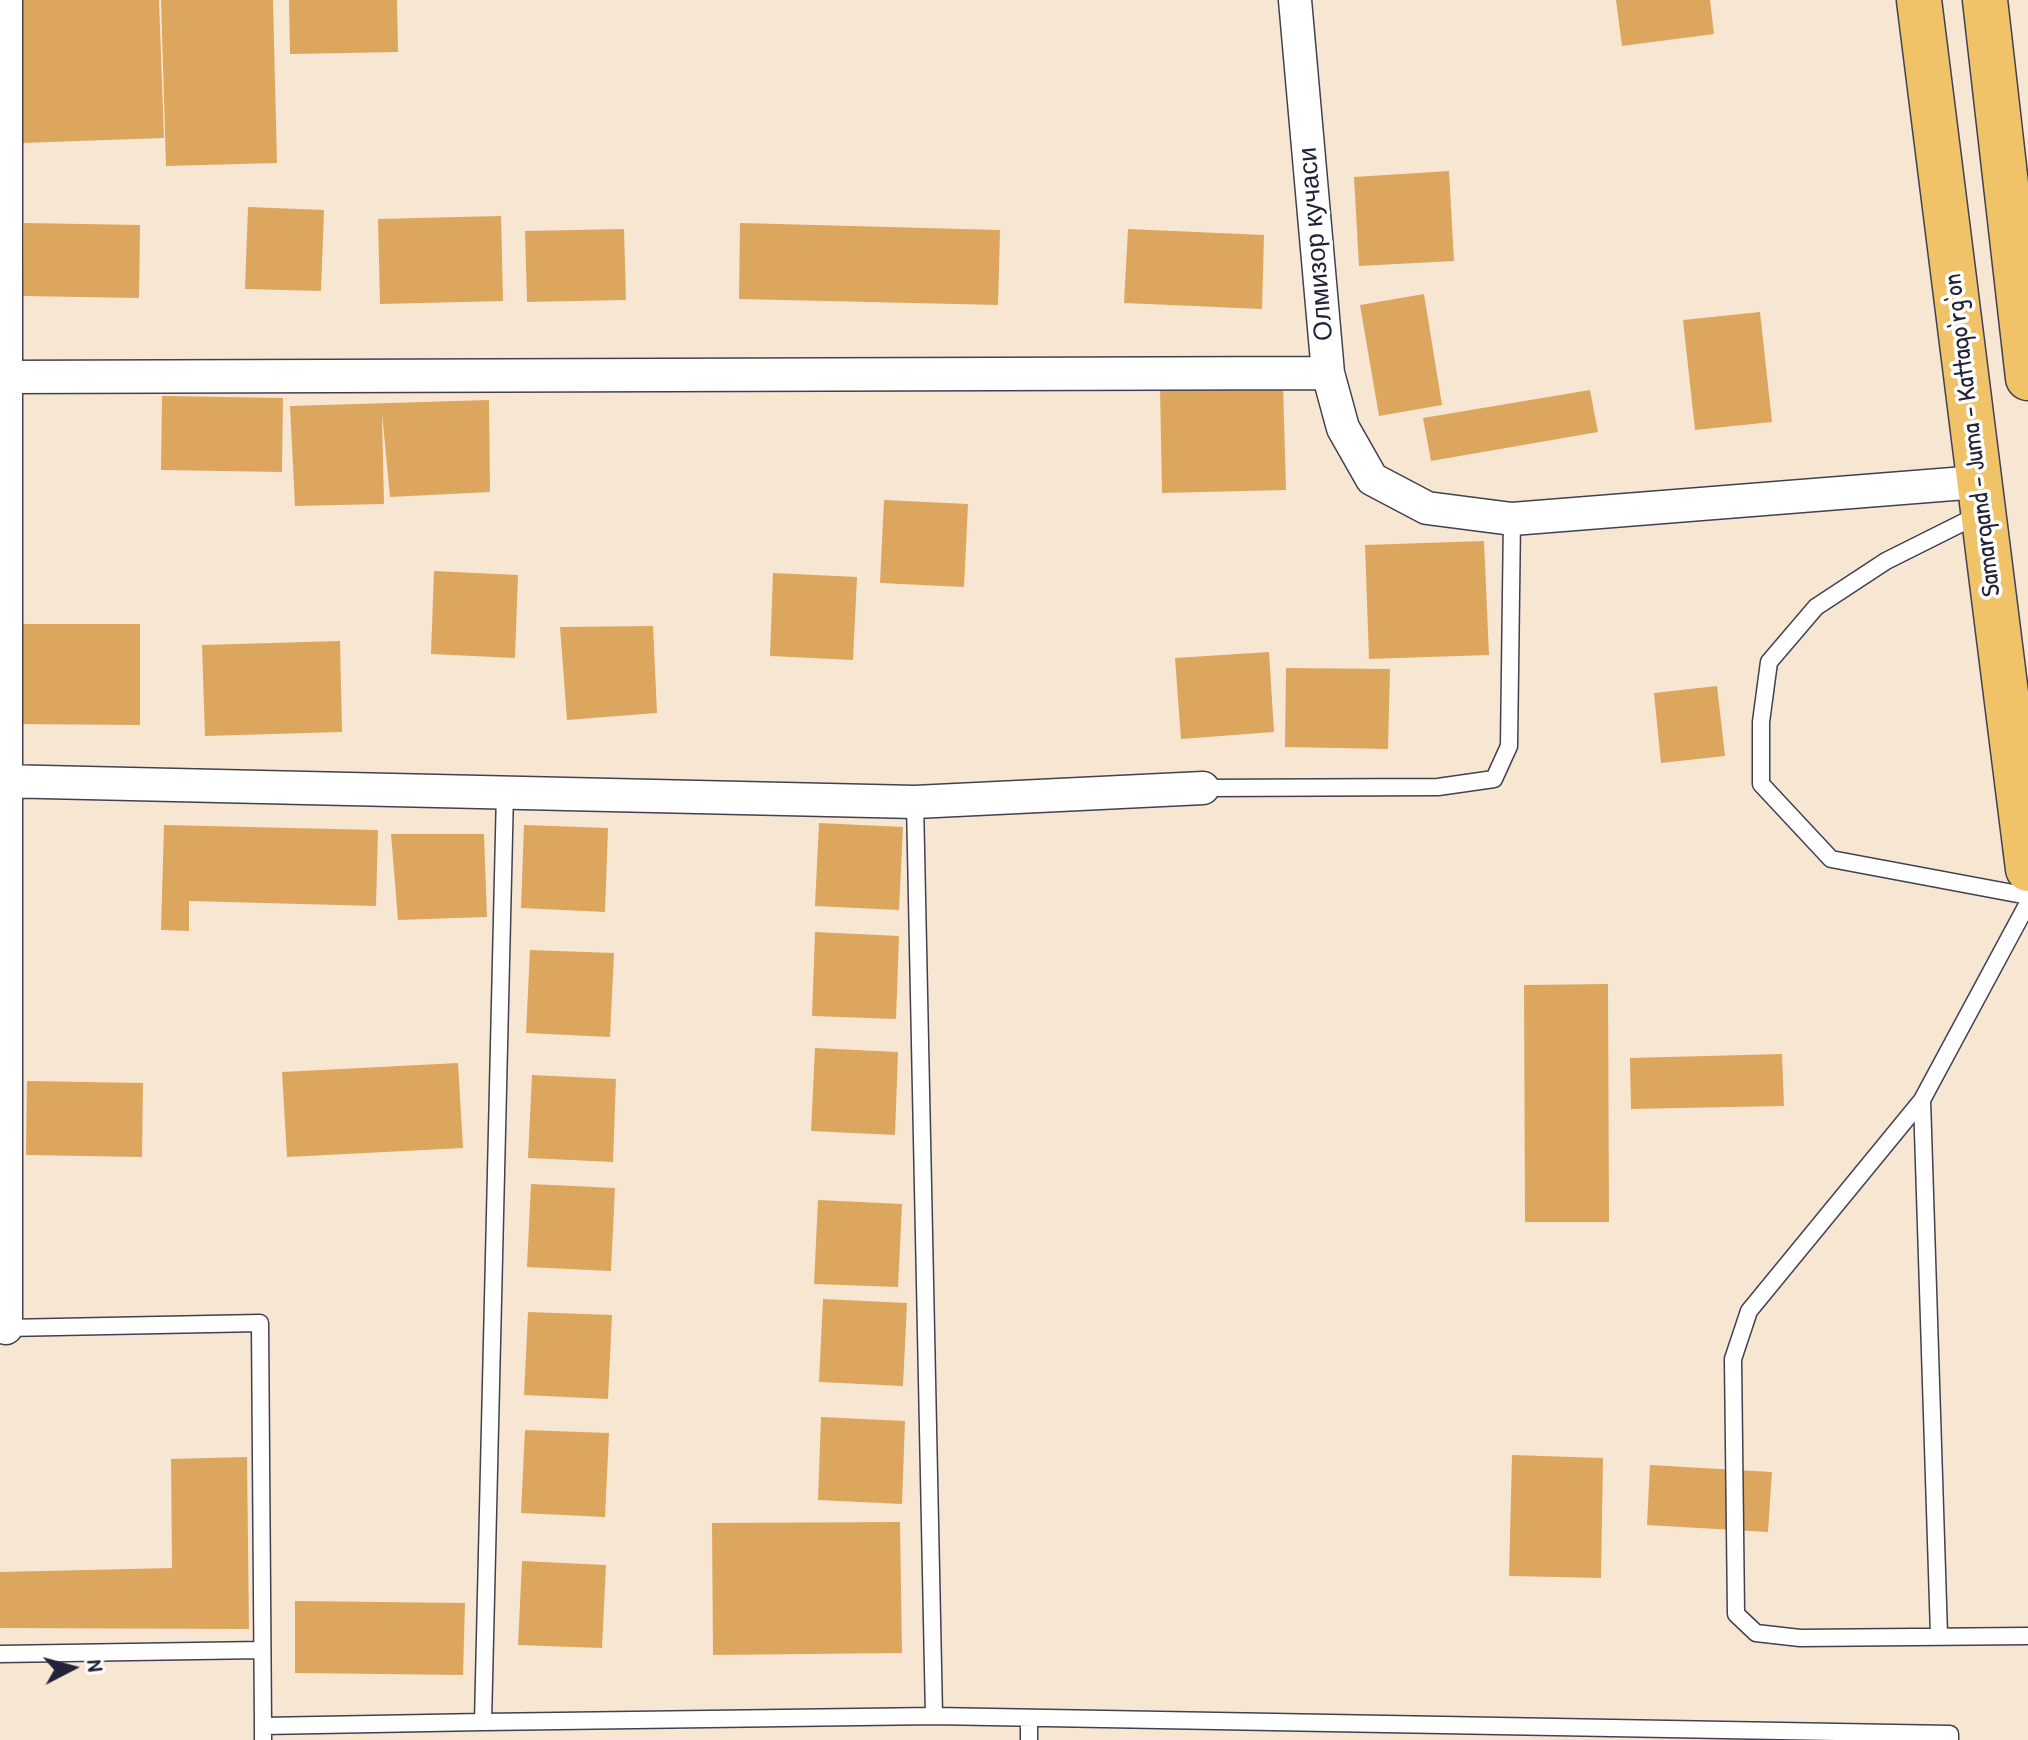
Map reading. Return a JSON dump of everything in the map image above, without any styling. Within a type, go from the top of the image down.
[{"type":"main road","name":"Samarqand - Juma - Kattaqo‘rg‘on","points":[[1919,0],[2028,869]]},
{"type":"main road","points":[[1985,0],[2024,302],[2028,378]]},
{"type":"main road","points":[[1958,316],[2024,302]]},
{"type":"street","points":[[6,0],[3,377],[6,1328]]},
{"type":"street","name":"Олмизор кучаси","points":[[1295,0],[1328,373],[1343,428],[1372,479],[1427,508],[1512,519]]},
{"type":"street","points":[[3,377],[1328,373]]},
{"type":"street","points":[[1512,519],[1980,498]]},
{"type":"street","points":[[3,781],[915,802],[1203,788]]},
{"type":"lane","points":[[1980,498],[1816,607],[1769,662],[1761,722],[1761,784],[1831,859],[2028,896]]},
{"type":"lane","points":[[1203,788],[1438,787],[1494,779],[1509,746],[1512,519]]},
{"type":"lane","points":[[483,1722],[505,792]]},
{"type":"lane","points":[[915,802],[934,1716]]},
{"type":"lane","points":[[2028,903],[1922,1100],[1749,1311],[1733,1359],[1736,1614],[1756,1633],[1800,1638],[2028,1636]]},
{"type":"lane","points":[[1922,1100],[1939,1635]]},
{"type":"lane","points":[[6,1328],[260,1323],[263,1733],[483,1722],[934,1716],[1950,1734],[1950,1740]]},
{"type":"lane","points":[[0,1654],[262,1650]]},
{"type":"lane","points":[[1029,1718],[1029,1740]]},
{"type":"building","points":[[17,0],[159,0],[164,138],[22,143]]},
{"type":"building","points":[[161,0],[273,0],[277,163],[166,166]]},
{"type":"building","points":[[289,0],[397,0],[398,52],[290,54]]},
{"type":"building","points":[[1616,0],[1710,0],[1714,34],[1622,46]]},
{"type":"building","points":[[1449,171],[1454,261],[1359,266],[1354,177]]},
{"type":"building","points":[[248,207],[324,210],[321,291],[245,289]]},
{"type":"building","points":[[501,216],[503,301],[380,304],[378,219]]},
{"type":"building","points":[[24,223],[140,225],[139,298],[23,296]]},
{"type":"building","points":[[740,223],[1000,230],[998,305],[739,299]]},
{"type":"building","points":[[624,229],[626,300],[527,302],[525,231]]},
{"type":"building","points":[[1128,229],[1264,235],[1262,309],[1124,303]]},
{"type":"building","points":[[1424,294],[1442,405],[1379,416],[1360,305]]},
{"type":"building","points":[[1760,312],[1772,422],[1695,430],[1683,320]]},
{"type":"building","points":[[1283,384],[1286,490],[1162,493],[1160,387]]},
{"type":"building","points":[[1590,390],[1598,432],[1431,461],[1423,418]]},
{"type":"building","points":[[162,396],[283,398],[282,472],[161,470]]},
{"type":"building","points":[[489,400],[490,492],[390,497],[382,413],[384,504],[295,506],[290,406]]},
{"type":"building","points":[[884,500],[968,504],[964,587],[880,583]]},
{"type":"building","points":[[1484,541],[1489,655],[1369,659],[1365,545]]},
{"type":"building","points":[[434,571],[518,575],[515,658],[431,654]]},
{"type":"building","points":[[773,573],[857,577],[853,660],[770,656]]},
{"type":"building","points":[[12,624],[140,624],[140,725],[11,724]]},
{"type":"building","points":[[653,626],[657,713],[567,720],[560,627]]},
{"type":"building","points":[[340,641],[342,732],[205,736],[202,645]]},
{"type":"building","points":[[1269,652],[1274,732],[1181,739],[1175,658]]},
{"type":"building","points":[[1286,668],[1390,669],[1388,749],[1285,747]]},
{"type":"building","points":[[1717,686],[1725,756],[1661,763],[1654,693]]},
{"type":"building","points":[[819,823],[903,827],[899,910],[815,906]]},
{"type":"building","points":[[164,825],[378,830],[376,906],[189,901],[189,931],[161,930]]},
{"type":"building","points":[[524,825],[608,828],[605,912],[521,908]]},
{"type":"building","points":[[391,834],[484,834],[487,917],[398,920]]},
{"type":"building","points":[[815,932],[899,936],[896,1019],[812,1016]]},
{"type":"building","points":[[530,950],[614,953],[610,1037],[526,1033]]},
{"type":"building","points":[[1608,984],[1609,1222],[1525,1222],[1524,985]]},
{"type":"building","points":[[815,1048],[898,1052],[895,1135],[811,1131]]},
{"type":"building","points":[[1782,1054],[1784,1106],[1631,1109],[1630,1058]]},
{"type":"building","points":[[458,1063],[463,1148],[287,1157],[282,1072]]},
{"type":"building","points":[[532,1075],[616,1079],[613,1162],[528,1158]]},
{"type":"building","points":[[27,1081],[143,1083],[142,1157],[26,1155]]},
{"type":"building","points":[[531,1184],[615,1188],[611,1271],[527,1267]]},
{"type":"building","points":[[818,1200],[902,1204],[898,1287],[814,1284]]},
{"type":"building","points":[[823,1299],[907,1303],[903,1386],[819,1382]]},
{"type":"building","points":[[528,1312],[612,1315],[608,1399],[524,1395]]},
{"type":"building","points":[[821,1417],[905,1421],[902,1504],[818,1500]]},
{"type":"building","points":[[525,1430],[609,1433],[605,1517],[521,1513]]},
{"type":"building","points":[[1512,1455],[1603,1458],[1601,1578],[1509,1576]]},
{"type":"building","points":[[247,1457],[249,1629],[0,1628],[0,1572],[172,1568],[171,1459]]},
{"type":"building","points":[[1650,1465],[1772,1472],[1768,1532],[1647,1525]]},
{"type":"building","points":[[900,1522],[902,1653],[713,1655],[712,1523]]},
{"type":"building","points":[[522,1561],[606,1565],[602,1648],[518,1645]]},
{"type":"building","points":[[295,1601],[465,1603],[463,1675],[295,1673]]}]
